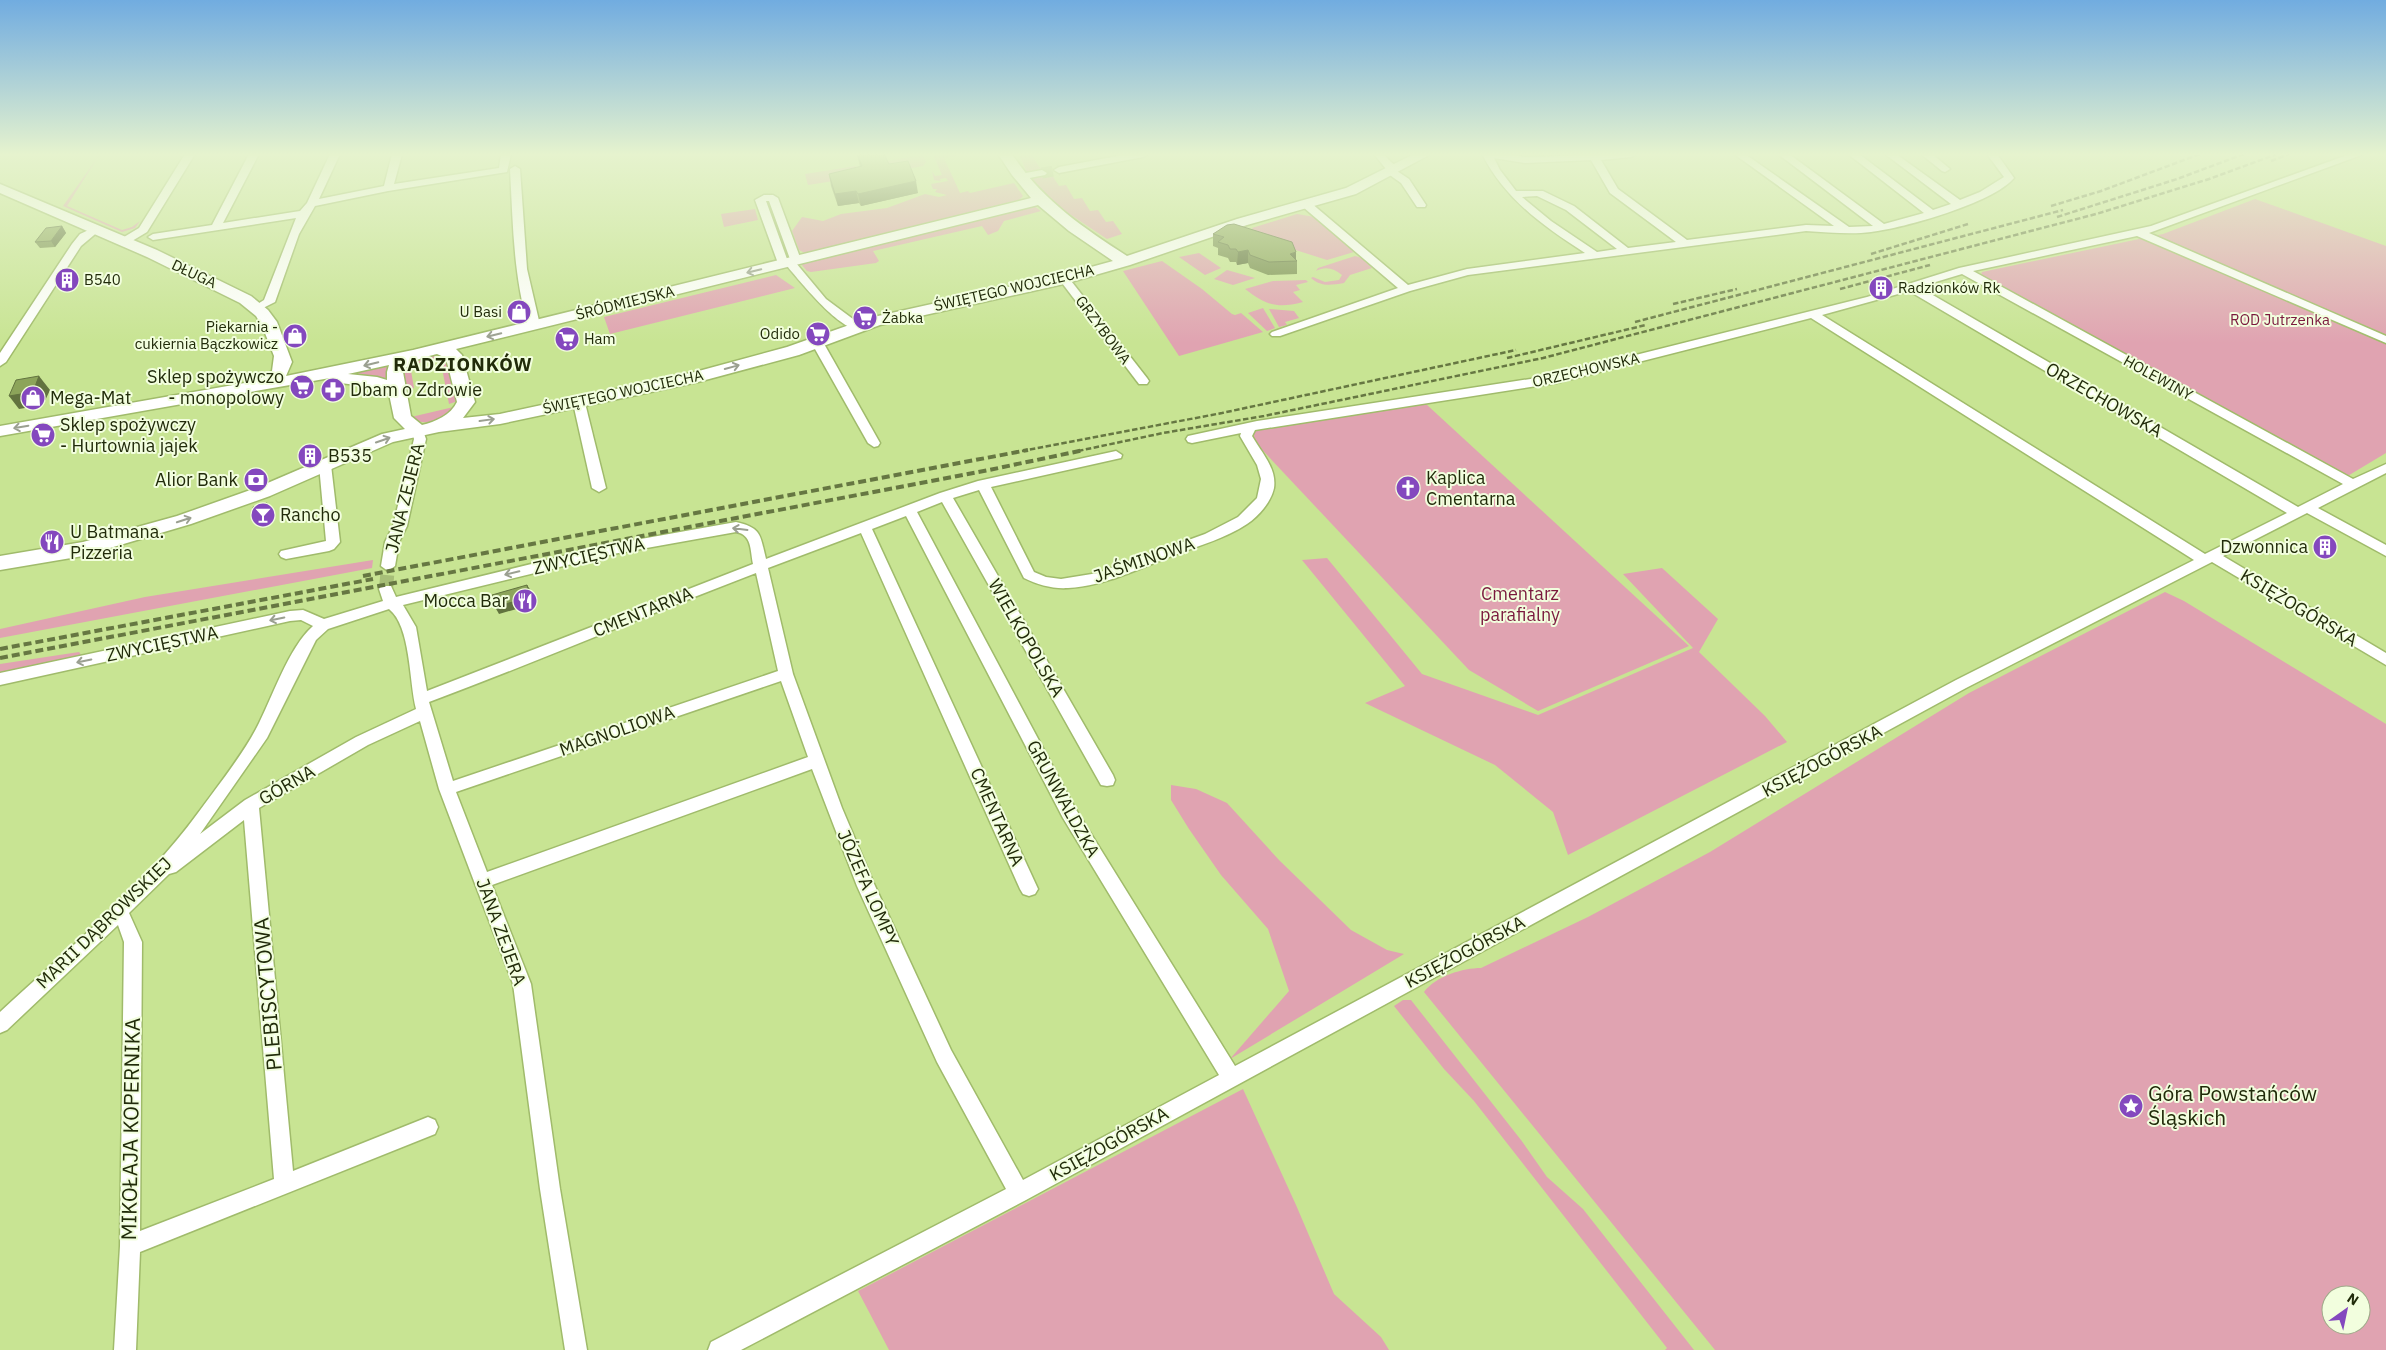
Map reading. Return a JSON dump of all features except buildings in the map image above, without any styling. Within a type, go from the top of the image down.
[{"type":"street","name":"DŁUGA","points":[[66,217],[216,284],[257,308],[267,319],[282,357]]},
{"type":"street","points":[[123,242],[143,230],[151,217]]},
{"type":"street","points":[[215,229],[221,217]]},
{"type":"street","points":[[153,237],[285,217]]},
{"type":"street","points":[[257,308],[269,302],[302,217]]},
{"type":"street","points":[[516,217],[530,313],[534,325]]},
{"type":"street","points":[[768,217],[790,262],[822,300],[856,327]]},
{"type":"street","points":[[778,217],[790,262]]},
{"type":"street","name":"ŚRÓDMIEJSKA","points":[[314,376],[413,355],[971,217]]},
{"type":"street","points":[[1063,217],[1125,262]]},
{"type":"street","name":"ŚWIĘTEGO WOJCIECHA","points":[[0,562],[84,549],[184,520],[263,492],[376,442],[418,430],[500,419],[698,377],[793,350],[856,327],[941,305],[1064,279],[1125,262],[1261,217]]},
{"type":"street","points":[[1321,217],[1406,290]]},
{"type":"street","points":[[1541,217],[1552,227],[1593,254]]},
{"type":"street","points":[[1582,217],[1624,250]]},
{"type":"street","points":[[1650,217],[1684,242]]},
{"type":"street","points":[[1828,217],[1845,229]]},
{"type":"street","points":[[1870,217],[1882,226]]},
{"type":"street","points":[[1276,334],[1406,290],[1467,272],[1684,242],[1806,228],[1845,229],[1882,226],[1917,217]]},
{"type":"street","name":"ORZECHOWSKA","points":[[1192,438],[1254,426],[1556,379],[1813,314],[1963,270],[2139,232],[2188,217]]},
{"type":"street","points":[[0,362],[77,244],[84,236],[95,230]]},
{"type":"street","points":[[2139,232],[2386,340]]},
{"type":"street","name":"HOLEWINY","points":[[1963,270],[2354,485]]},
{"type":"street","name":"GRZYBOWA","points":[[1064,279],[1143,381]]},
{"type":"street","name":"ORZECHOWSKA","points":[[1910,287],[2303,511]]},
{"type":"street","points":[[1813,314],[2209,558]]},
{"type":"street","points":[[817,342],[874,443]]},
{"type":"street","points":[[436,349],[444,350],[454,355],[466,402],[457,415],[439,426]]},
{"type":"street","points":[[413,355],[397,366],[395,372],[397,391],[404,418],[418,430]]},
{"type":"street","points":[[282,357],[310,366],[342,370]]},
{"type":"street","points":[[282,357],[296,372],[314,376],[377,382],[397,391]]},
{"type":"street","points":[[258,385],[276,377],[282,371],[282,357]]},
{"type":"street","points":[[0,431],[314,376]]},
{"type":"street","points":[[579,403],[599,488]]},
{"type":"street","name":"JAŚMINOWA","points":[[983,484],[1029,575],[1042,582],[1071,583],[1103,577],[1216,534],[1244,519],[1263,499],[1268,474],[1262,460],[1246,436],[1254,426]]},
{"type":"street","name":"JANA ZEJERA","points":[[388,566],[392,542],[400,526],[420,439],[418,430]]},
{"type":"street","name":"CMENTARNA","points":[[423,705],[762,566],[910,511],[945,496],[983,484],[1116,455]]},
{"type":"street","points":[[286,554],[329,546],[333,542],[325,465]]},
{"type":"street","name":"KSIĘŻOGÓRSKA","points":[[719,1350],[1019,1193],[1961,684],[2386,468]]},
{"type":"street","name":"WIELKOPOLSKA","points":[[945,496],[1107,780]]},
{"type":"street","name":"GRUNWALDZKA","points":[[910,511],[1069,813],[1231,1078]]},
{"type":"street","points":[[2303,511],[2386,552]]},
{"type":"street","name":"ZWYCIĘSTWA","points":[[389,597],[613,549],[736,527],[749,530],[754,536],[762,566]]},
{"type":"street","name":"CMENTARNA","points":[[865,528],[1029,889]]},
{"type":"street","name":"KSIĘŻOGÓRSKA","points":[[2209,558],[2386,660]]},
{"type":"street","name":"JÓZEFA LOMPY","points":[[762,566],[786,674],[816,761],[866,886],[944,1056],[1019,1193]]},
{"type":"street","name":"JANA ZEJERA","points":[[389,597],[401,611],[409,627],[423,705],[447,788],[522,984],[550,1189],[576,1350]]},
{"type":"street","name":"MARII DĄBROWSKIEJ","points":[[0,1024],[159,874],[203,819],[261,734],[311,636],[323,625],[356,613],[389,597]]},
{"type":"street","name":"ZWYCIĘSTWA","points":[[0,679],[290,616],[303,615],[323,625]]},
{"type":"street","name":"MAGNOLIOWA","points":[[447,788],[786,674]]},
{"type":"street","name":"GÓRNA","points":[[159,874],[191,853],[251,805],[423,705]]},
{"type":"street","points":[[483,881],[816,761]]},
{"type":"street","name":"PLEBISCYTOWA","points":[[251,805],[284,1183]]},
{"type":"street","name":"MIKOŁAJA KOPERNIKA","points":[[116,915],[125,920],[133,942],[130,1246],[125,1350]]},
{"type":"street","points":[[130,1246],[428,1127]]},
{"type":"green space","points":[[88,217],[92,217],[122,230],[132,227],[140,221],[135,228],[122,232]]},
{"type":"green space","points":[[722,217],[757,217],[758,220],[724,227]]},
{"type":"green space","points":[[802,217],[823,221],[833,217],[950,217],[805,253],[799,250],[792,231]]},
{"type":"green space","points":[[988,217],[1019,217],[1004,221],[998,231],[988,235],[982,226],[873,251],[879,261],[876,263],[811,272],[807,271],[801,264],[803,261]]},
{"type":"green space","points":[[1074,217],[1103,217],[1106,222],[1113,221],[1122,234],[1107,239]]},
{"type":"green space","points":[[1287,217],[1315,217],[1354,252],[1327,260],[1261,239],[1252,228]]},
{"type":"green space","name":"ROD Jutrzenka","points":[[2208,217],[2305,217],[2386,246],[2386,453],[2346,477],[1984,279],[1981,275],[1982,272],[2163,234]]},
{"type":"green space","points":[[1199,253],[1221,268],[1205,275],[1179,257]]},
{"type":"green space","points":[[1355,256],[1362,258],[1372,268],[1350,275],[1344,283],[1322,284],[1311,278],[1313,277],[1325,282],[1339,280],[1342,275],[1333,269],[1326,268],[1316,271],[1318,268]]},
{"type":"green space","points":[[1162,261],[1202,289],[1232,314],[1241,313],[1263,332],[1179,356],[1123,271]]},
{"type":"green space","points":[[1227,270],[1255,278],[1233,285],[1214,279]]},
{"type":"green space","points":[[776,275],[795,288],[610,334],[604,317]]},
{"type":"green space","points":[[1306,280],[1308,282],[1296,285],[1300,290],[1293,292],[1303,302],[1294,304],[1272,304],[1259,299],[1245,289],[1273,281]]},
{"type":"green space","points":[[1263,308],[1275,328],[1267,331],[1248,313]]},
{"type":"green space","points":[[1269,309],[1294,311],[1299,318],[1285,322],[1287,325],[1279,327]]},
{"type":"green space","points":[[429,356],[441,356],[450,359],[458,401],[449,404],[440,358],[410,365],[414,388],[407,390],[403,371],[406,363]]},
{"type":"green space","points":[[391,364],[386,380],[358,375],[359,371]]},
{"type":"green space","name":"Cmentarz parafialny","points":[[1426,404],[1689,646],[1538,711],[1469,670],[1251,438],[1256,427]]},
{"type":"green space","points":[[458,406],[442,417],[429,422],[417,421],[411,417]]},
{"type":"green space","points":[[1327,558],[1422,674],[1538,715],[1693,648],[1623,574],[1662,568],[1718,619],[1699,652],[1765,716],[1787,742],[1568,855],[1553,812],[1495,765],[1365,703],[1405,686],[1302,560]]},
{"type":"green space","points":[[373,560],[372,568],[0,638],[0,629],[145,597]]},
{"type":"green space","points":[[2165,592],[2184,601],[2386,724],[2386,1350],[1715,1350],[1424,992],[1429,986],[1443,977],[1466,969],[1481,968],[1588,917],[1710,852],[1969,693]]},
{"type":"green space","points":[[79,652],[82,656],[0,675],[0,664]]},
{"type":"green space","points":[[1171,785],[1196,789],[1227,803],[1279,860],[1351,930],[1387,950],[1404,954],[1230,1059],[1289,991],[1268,929],[1221,875],[1189,829],[1171,800]]},
{"type":"green space","points":[[1403,1000],[1411,1000],[1521,1140],[1547,1177],[1583,1209],[1694,1350],[1665,1350],[1667,1348],[1474,1101],[1444,1069],[1394,1006]]},
{"type":"green space","points":[[1243,1089],[1334,1294],[1381,1337],[1389,1350],[889,1350],[858,1291]]},
{"type":"tunnel","points":[[386,589],[388,566]]},
{"type":"railway","points":[[1635,322],[2036,217]]},
{"type":"railway","points":[[1078,451],[1163,433],[1264,416],[1543,358],[2084,217]]},
{"type":"railway","points":[[1871,254],[1968,224]]},
{"type":"railway","points":[[1840,289],[1930,265]]},
{"type":"railway","points":[[1673,304],[1737,289]]},
{"type":"railway","points":[[1507,358],[1646,325]]},
{"type":"railway","points":[[1022,451],[1222,413],[1516,350]]},
{"type":"railway","points":[[363,576],[1028,450]]},
{"type":"railway","points":[[0,658],[989,470],[1084,450]]},
{"type":"railway","points":[[0,649],[373,579]]},
{"type":"place","name":"B540","points":[[67,280]]},
{"type":"place","name":"Radzionków Rk","points":[[1881,288]]},
{"type":"place","name":"U Basi","points":[[519,312]]},
{"type":"place","name":"Żabka","points":[[865,318]]},
{"type":"place","name":"Odido","points":[[818,334]]},
{"type":"place","name":"Piekarnia - cukiernia Bączkowicz","points":[[295,336]]},
{"type":"place","name":"Ham","points":[[567,339]]},
{"type":"place","name":"Sklep spożywczo - monopolowy","points":[[302,387]]},
{"type":"place","name":"Dbam o Zdrowie","points":[[333,390]]},
{"type":"place","name":"Mega-Mat","points":[[33,398]]},
{"type":"place","name":"Sklep spożywczy - Hurtownia jajek","points":[[43,435]]},
{"type":"place","name":"B535","points":[[310,456]]},
{"type":"place","name":"Alior Bank","points":[[256,480]]},
{"type":"place","name":"Kaplica Cmentarna","points":[[1408,488]]},
{"type":"place","name":"Rancho","points":[[263,515]]},
{"type":"place","name":"U Batmana. Pizzeria","points":[[52,542]]},
{"type":"place","name":"Dzwonnica","points":[[2325,547]]},
{"type":"place","name":"Mocca Bar","points":[[525,601]]},
{"type":"place","name":"Góra Powstańców Śląskich","points":[[2131,1106]]},
{"type":"district","name":"RADZIONKÓW","points":[[463,364]]}]
